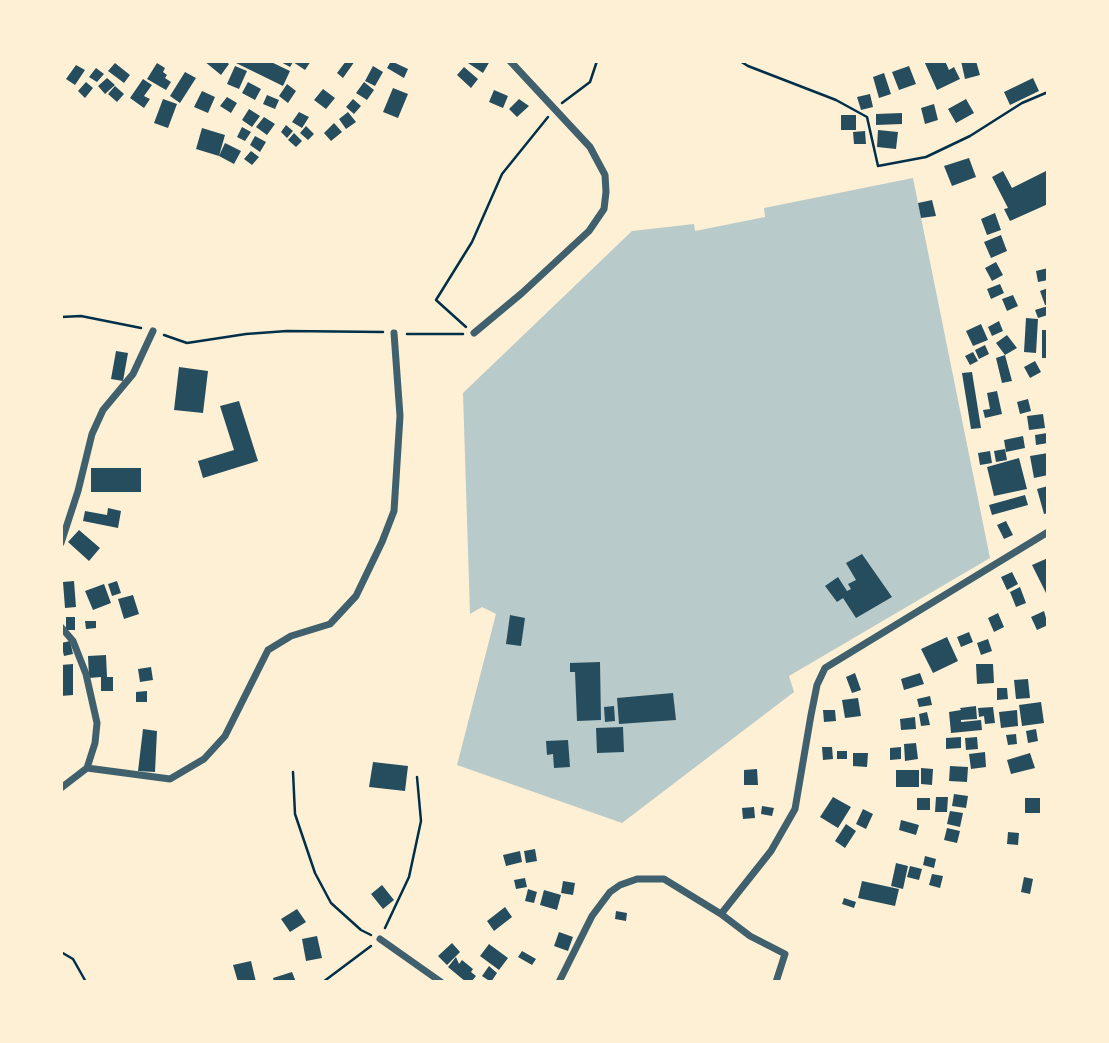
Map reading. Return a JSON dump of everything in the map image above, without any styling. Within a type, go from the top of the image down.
[{"type":"street","points":[[474,333],[589,231],[604,209],[605,175],[590,147],[510,61]]},
{"type":"street","points":[[61,543],[78,491],[92,433],[103,410],[133,374],[153,331]]},
{"type":"street","points":[[87,768],[170,779],[204,759],[225,736],[268,650],[291,636],[330,624],[356,596],[394,510],[400,416],[394,333]]},
{"type":"street","points":[[721,914],[771,851],[795,809],[817,685],[825,668],[1048,531]]},
{"type":"street","points":[[61,627],[76,648],[93,700],[97,723],[95,743],[87,768],[61,788]]},
{"type":"street","points":[[559,982],[592,916],[610,892],[620,884],[637,879],[664,879],[721,914],[750,936],[785,954],[776,982]]},
{"type":"street","points":[[380,939],[441,982]]},
{"type":"path","points":[[474,333],[436,300],[472,242],[502,174],[554,110],[590,82],[597,61]]},
{"type":"path","points":[[740,61],[836,100],[867,117],[877,166],[926,157],[970,136],[1022,103],[1048,92]]},
{"type":"path","points":[[61,317],[81,316],[153,331],[187,343],[287,331],[474,333]]},
{"type":"path","points":[[293,772],[295,814],[315,873],[331,903],[361,930],[380,939]]},
{"type":"path","points":[[323,982],[380,939],[409,877],[421,821],[417,777]]},
{"type":"path","points":[[61,952],[73,959],[86,982]]},
{"type":"shaded area","points":[[913,178],[990,558],[789,676],[794,692],[622,823],[457,765],[496,614],[482,607],[470,614],[463,393],[632,231],[694,224],[695,231],[765,217],[764,208]]},
{"type":"building","points":[[204,61],[225,61],[229,64],[221,75]]},
{"type":"building","points":[[269,61],[290,71],[283,86],[236,63]]},
{"type":"building","points":[[279,61],[311,61],[305,70],[293,62],[290,67]]},
{"type":"building","points":[[346,61],[355,61],[343,78],[337,73]]},
{"type":"building","points":[[391,61],[408,69],[404,78],[387,68]]},
{"type":"building","points":[[465,61],[490,61],[483,73]]},
{"type":"building","points":[[924,61],[945,61],[949,70],[954,67],[960,79],[937,90]]},
{"type":"building","points":[[961,61],[976,61],[980,75],[965,79]]},
{"type":"building","points":[[115,63],[130,75],[124,83],[108,71]]},
{"type":"building","points":[[157,63],[165,68],[165,78],[171,82],[166,90],[147,79]]},
{"type":"building","points":[[76,65],[85,70],[75,85],[66,79]]},
{"type":"building","points":[[235,66],[247,71],[239,89],[227,84]]},
{"type":"building","points":[[373,66],[383,72],[375,86],[365,81]]},
{"type":"building","points":[[909,66],[916,84],[899,90],[892,72]]},
{"type":"building","points":[[464,67],[478,79],[471,88],[457,75]]},
{"type":"building","points":[[96,68],[104,74],[97,82],[89,77]]},
{"type":"building","points":[[185,72],[196,78],[180,103],[170,96]]},
{"type":"building","points":[[884,73],[891,94],[879,98],[873,77]]},
{"type":"building","points":[[107,78],[115,85],[105,94],[98,86]]},
{"type":"building","points":[[1033,78],[1039,91],[1010,105],[1004,92]]},
{"type":"building","points":[[143,79],[152,85],[144,96],[150,99],[144,108],[130,98]]},
{"type":"building","points":[[86,82],[93,88],[85,98],[78,91]]},
{"type":"building","points":[[248,82],[261,89],[255,100],[242,93]]},
{"type":"building","points":[[364,82],[374,90],[367,100],[356,93]]},
{"type":"building","points":[[287,84],[296,91],[288,103],[279,96]]},
{"type":"building","points":[[115,86],[124,94],[117,102],[108,94]]},
{"type":"building","points":[[393,88],[408,94],[398,118],[383,112]]},
{"type":"building","points":[[323,89],[335,98],[326,109],[314,100]]},
{"type":"building","points":[[494,90],[508,96],[503,108],[489,102]]},
{"type":"building","points":[[202,91],[215,97],[208,113],[194,107]]},
{"type":"building","points":[[870,94],[873,107],[861,110],[857,97]]},
{"type":"building","points":[[267,95],[279,100],[275,109],[263,104]]},
{"type":"building","points":[[227,97],[237,103],[231,113],[220,106]]},
{"type":"building","points":[[163,99],[177,104],[168,128],[154,123]]},
{"type":"building","points":[[353,99],[361,106],[354,114],[346,107]]},
{"type":"building","points":[[519,99],[529,106],[517,117],[509,109]]},
{"type":"building","points":[[966,99],[974,113],[956,123],[948,109]]},
{"type":"building","points":[[934,104],[938,120],[925,124],[921,108]]},
{"type":"building","points":[[249,109],[260,116],[252,127],[242,120]]},
{"type":"building","points":[[299,112],[309,117],[302,128],[292,122]]},
{"type":"building","points":[[348,112],[356,122],[346,129],[339,119]]},
{"type":"building","points":[[902,113],[902,124],[876,125],[876,114]]},
{"type":"building","points":[[841,115],[856,115],[856,130],[841,130]]},
{"type":"building","points":[[264,117],[275,124],[267,135],[256,127]]},
{"type":"building","points":[[334,123],[342,132],[331,141],[324,133]]},
{"type":"building","points":[[286,125],[293,131],[287,138],[281,132]]},
{"type":"building","points":[[306,126],[314,134],[308,140],[300,133]]},
{"type":"building","points":[[242,127],[251,132],[245,141],[237,137]]},
{"type":"building","points":[[202,128],[225,135],[219,156],[196,149]]},
{"type":"building","points":[[878,130],[898,132],[896,149],[877,147]]},
{"type":"building","points":[[865,131],[866,144],[854,144],[853,132]]},
{"type":"building","points":[[294,133],[302,141],[296,147],[288,140]]},
{"type":"building","points":[[255,136],[266,142],[260,152],[250,145]]},
{"type":"building","points":[[225,143],[241,151],[234,164],[219,156]]},
{"type":"building","points":[[251,151],[259,157],[252,165],[244,159]]},
{"type":"building","points":[[969,158],[976,177],[952,186],[944,166]]},
{"type":"building","points":[[1048,170],[1048,204],[1010,221],[1004,209],[1008,208],[992,177],[1003,171],[1012,188]]},
{"type":"building","points":[[932,200],[936,216],[921,218],[918,203]]},
{"type":"building","points":[[995,213],[1001,230],[987,235],[981,219]]},
{"type":"building","points":[[1001,235],[1007,251],[991,258],[984,242]]},
{"type":"building","points":[[996,262],[1003,275],[992,281],[985,268]]},
{"type":"building","points":[[1048,268],[1048,280],[1038,282],[1036,271]]},
{"type":"building","points":[[1000,284],[1004,293],[991,299],[987,289]]},
{"type":"building","points":[[1048,288],[1048,305],[1045,305],[1040,291]]},
{"type":"building","points":[[1013,295],[1018,306],[1007,311],[1002,299]]},
{"type":"building","points":[[1048,306],[1048,315],[1038,318],[1035,310]]},
{"type":"building","points":[[1026,318],[1038,319],[1036,353],[1024,352]]},
{"type":"building","points":[[999,321],[1003,331],[992,336],[988,327]]},
{"type":"building","points":[[981,324],[988,340],[973,346],[966,331]]},
{"type":"building","points":[[1042,330],[1048,330],[1048,358],[1042,358]]},
{"type":"building","points":[[1007,335],[1017,348],[1005,355],[996,343]]},
{"type":"building","points":[[985,345],[989,354],[979,359],[975,350]]},
{"type":"building","points":[[116,351],[128,353],[123,381],[111,379]]},
{"type":"building","points":[[973,352],[978,361],[970,365],[965,356]]},
{"type":"building","points":[[1005,355],[1012,381],[1002,383],[996,358]]},
{"type":"building","points":[[1035,361],[1041,372],[1030,378],[1024,367]]},
{"type":"building","points":[[179,367],[208,371],[203,413],[174,410]]},
{"type":"building","points":[[972,372],[981,428],[971,429],[962,373]]},
{"type":"building","points":[[997,391],[1002,414],[985,418],[983,410],[990,409],[987,393]]},
{"type":"building","points":[[1028,399],[1031,411],[1020,414],[1017,402]]},
{"type":"building","points":[[239,401],[258,461],[203,478],[198,461],[234,450],[220,406]]},
{"type":"building","points":[[1043,414],[1045,428],[1029,430],[1027,416]]},
{"type":"building","points":[[1047,433],[1048,443],[1036,445],[1035,435]]},
{"type":"building","points":[[1023,436],[1025,448],[1006,452],[1004,440]]},
{"type":"building","points":[[1005,449],[1007,460],[996,462],[994,451]]},
{"type":"building","points":[[990,451],[992,463],[980,465],[978,453]]},
{"type":"building","points":[[1048,453],[1048,475],[1034,478],[1030,456]]},
{"type":"building","points":[[1019,458],[1027,489],[994,496],[987,467]]},
{"type":"building","points":[[91,468],[141,468],[141,492],[91,492]]},
{"type":"building","points":[[1048,486],[1048,513],[1044,514],[1037,489]]},
{"type":"building","points":[[1025,495],[1028,505],[992,515],[989,505]]},
{"type":"building","points":[[108,508],[121,511],[118,528],[83,521],[85,511],[107,515]]},
{"type":"building","points":[[1006,521],[1013,535],[1004,539],[997,525]]},
{"type":"building","points":[[79,530],[100,548],[89,561],[68,542]]},
{"type":"building","points":[[862,554],[892,597],[856,618],[843,598],[837,602],[825,586],[838,577],[847,591],[851,589],[848,584],[856,580],[846,563]]},
{"type":"building","points":[[1048,558],[1048,597],[1032,565]]},
{"type":"building","points":[[1012,572],[1018,584],[1007,590],[1001,577]]},
{"type":"building","points":[[74,581],[76,607],[65,608],[63,582]]},
{"type":"building","points":[[117,581],[121,593],[112,596],[108,584]]},
{"type":"building","points":[[104,584],[111,603],[93,610],[85,591]]},
{"type":"building","points":[[1020,587],[1026,603],[1016,607],[1010,592]]},
{"type":"building","points":[[133,595],[139,614],[124,619],[118,599]]},
{"type":"building","points":[[1044,611],[1048,625],[1037,630],[1031,617]]},
{"type":"building","points":[[998,613],[1004,627],[994,632],[988,618]]},
{"type":"building","points":[[510,615],[525,618],[521,646],[506,644]]},
{"type":"building","points":[[66,617],[75,617],[75,630],[66,630]]},
{"type":"building","points":[[85,621],[96,621],[96,628],[86,629]]},
{"type":"building","points":[[969,632],[973,642],[961,647],[957,637]]},
{"type":"building","points":[[947,637],[958,661],[933,673],[921,649]]},
{"type":"building","points":[[988,639],[992,651],[981,655],[977,643]]},
{"type":"building","points":[[70,641],[73,654],[64,656],[61,643]]},
{"type":"building","points":[[106,655],[107,677],[113,677],[113,691],[101,691],[101,677],[89,678],[88,656]]},
{"type":"building","points":[[600,662],[601,720],[577,721],[575,672],[570,672],[570,663]]},
{"type":"building","points":[[73,664],[73,695],[61,696],[61,665]]},
{"type":"building","points":[[976,664],[993,664],[994,683],[977,684]]},
{"type":"building","points":[[151,667],[153,680],[140,682],[138,669]]},
{"type":"building","points":[[855,673],[861,690],[852,693],[846,677]]},
{"type":"building","points":[[920,673],[924,684],[904,690],[901,679]]},
{"type":"building","points":[[1028,679],[1030,698],[1016,699],[1014,680]]},
{"type":"building","points":[[997,688],[1007,688],[1008,699],[997,700]]},
{"type":"building","points":[[147,691],[147,702],[136,702],[136,692]]},
{"type":"building","points":[[673,693],[676,720],[619,724],[617,698]]},
{"type":"building","points":[[930,696],[932,705],[919,707],[917,699]]},
{"type":"building","points":[[858,698],[861,716],[845,718],[842,700]]},
{"type":"building","points":[[1041,702],[1044,723],[1022,726],[1019,705]]},
{"type":"building","points":[[614,706],[615,721],[605,722],[604,707]]},
{"type":"building","points":[[976,706],[977,719],[961,722],[981,720],[982,730],[951,733],[949,712]]},
{"type":"building","points":[[993,707],[995,723],[985,724],[984,716],[979,717],[978,708]]},
{"type":"building","points":[[823,710],[835,710],[836,721],[824,722]]},
{"type":"building","points":[[1017,710],[1018,726],[1001,728],[999,712]]},
{"type":"building","points":[[927,712],[930,725],[921,726],[919,714]]},
{"type":"building","points":[[915,717],[916,729],[901,730],[900,719]]},
{"type":"building","points":[[623,727],[624,752],[597,753],[596,728]]},
{"type":"building","points":[[143,729],[157,731],[155,772],[138,771]]},
{"type":"building","points":[[1036,729],[1038,741],[1028,743],[1026,731]]},
{"type":"building","points":[[1016,734],[1017,744],[1008,745],[1006,735]]},
{"type":"building","points":[[961,737],[961,748],[946,749],[946,738]]},
{"type":"building","points":[[977,737],[978,749],[966,750],[965,738]]},
{"type":"building","points":[[568,740],[570,767],[554,768],[553,754],[547,755],[546,741]]},
{"type":"building","points":[[916,743],[918,759],[905,761],[904,744]]},
{"type":"building","points":[[822,747],[832,747],[833,759],[823,760]]},
{"type":"building","points":[[901,747],[901,759],[890,760],[890,748]]},
{"type":"building","points":[[837,751],[847,751],[847,759],[837,759]]},
{"type":"building","points":[[985,752],[986,767],[971,769],[969,754]]},
{"type":"building","points":[[853,753],[868,753],[867,767],[853,766]]},
{"type":"building","points":[[1030,753],[1035,768],[1011,774],[1007,760]]},
{"type":"building","points":[[373,762],[408,766],[405,791],[369,787]]},
{"type":"building","points":[[950,766],[968,767],[967,782],[949,781]]},
{"type":"building","points":[[921,768],[933,769],[932,785],[921,784]]},
{"type":"building","points":[[757,769],[758,785],[744,785],[744,770]]},
{"type":"building","points":[[896,770],[919,770],[919,787],[896,787]]},
{"type":"building","points":[[954,794],[968,796],[966,808],[952,806]]},
{"type":"building","points":[[833,797],[851,807],[838,828],[820,817]]},
{"type":"building","points":[[936,797],[948,797],[947,812],[935,812]]},
{"type":"building","points":[[917,798],[930,798],[930,810],[917,810]]},
{"type":"building","points":[[1025,798],[1040,798],[1040,813],[1025,813]]},
{"type":"building","points":[[762,806],[774,808],[772,816],[761,814]]},
{"type":"building","points":[[754,807],[755,818],[743,819],[742,808]]},
{"type":"building","points":[[863,809],[873,814],[866,829],[856,824]]},
{"type":"building","points":[[950,811],[963,813],[960,827],[947,824]]},
{"type":"building","points":[[901,820],[919,825],[916,835],[899,830]]},
{"type":"building","points":[[846,824],[856,831],[845,848],[835,841]]},
{"type":"building","points":[[947,828],[960,831],[957,843],[944,840]]},
{"type":"building","points":[[1008,832],[1019,833],[1018,845],[1007,844]]},
{"type":"building","points":[[535,849],[537,861],[526,863],[524,851]]},
{"type":"building","points":[[520,851],[522,862],[506,866],[503,855]]},
{"type":"building","points":[[925,856],[936,859],[934,868],[923,865]]},
{"type":"building","points":[[896,863],[908,866],[903,889],[891,886]]},
{"type":"building","points":[[910,866],[922,869],[919,880],[907,877]]},
{"type":"building","points":[[932,874],[943,876],[940,888],[929,885]]},
{"type":"building","points":[[1024,877],[1033,879],[1030,894],[1021,892]]},
{"type":"building","points":[[525,878],[527,887],[516,889],[514,880]]},
{"type":"building","points":[[563,881],[575,883],[573,895],[561,893]]},
{"type":"building","points":[[862,881],[899,889],[895,906],[858,898]]},
{"type":"building","points":[[382,885],[394,900],[383,909],[371,894]]},
{"type":"building","points":[[528,889],[537,892],[534,903],[525,901]]},
{"type":"building","points":[[544,890],[561,895],[557,910],[540,905]]},
{"type":"building","points":[[844,898],[856,902],[854,908],[842,904]]},
{"type":"building","points":[[505,907],[512,917],[494,931],[487,921]]},
{"type":"building","points":[[297,909],[306,922],[290,932],[281,919]]},
{"type":"building","points":[[616,911],[627,913],[626,921],[615,919]]},
{"type":"building","points":[[559,932],[573,937],[568,951],[554,946]]},
{"type":"building","points":[[317,936],[322,958],[306,961],[302,939]]},
{"type":"building","points":[[452,943],[460,952],[447,965],[438,956]]},
{"type":"building","points":[[489,944],[508,958],[499,970],[480,956]]},
{"type":"building","points":[[522,951],[536,959],[532,965],[518,957]]},
{"type":"building","points":[[456,957],[459,964],[462,960],[473,969],[471,972],[476,976],[471,982],[466,982],[448,967]]},
{"type":"building","points":[[251,961],[256,982],[238,982],[233,965]]},
{"type":"building","points":[[489,966],[497,973],[491,982],[482,976]]},
{"type":"building","points":[[292,972],[296,982],[274,982],[273,978]]}]
